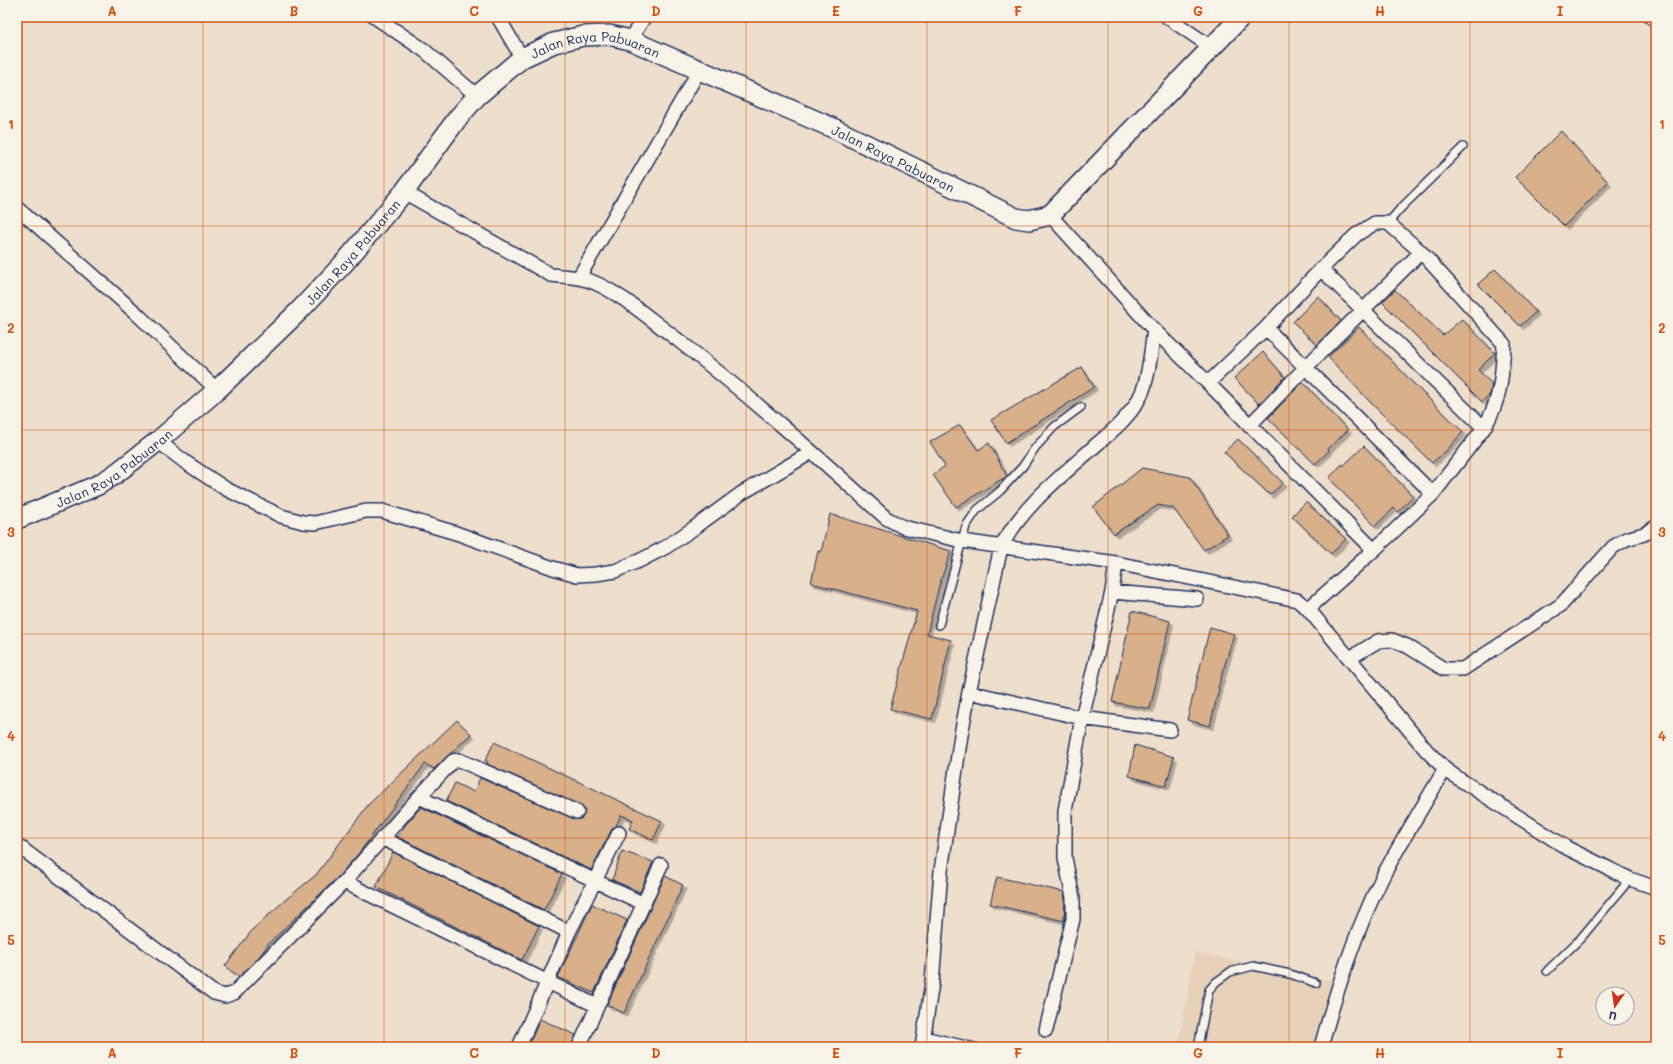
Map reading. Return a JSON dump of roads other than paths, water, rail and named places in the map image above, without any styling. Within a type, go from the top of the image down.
[{"type":"street","points":[[375,17],[424,50],[477,96]]},
{"type":"street","points":[[498,17],[522,58]]},
{"type":"street","points":[[630,40],[644,17]]},
{"type":"street","points":[[1167,17],[1211,48]]},
{"type":"street","points":[[1241,17],[1050,215],[1154,330],[1374,550]]},
{"type":"street","points":[[1651,17],[1656,20]]},
{"type":"street","name":"Jalan Raya Pabuaran","points":[[17,519],[98,485],[114,475],[158,441],[217,390],[299,311],[345,262],[404,192],[457,120],[477,96],[522,58],[554,43],[583,36],[609,35],[630,40],[833,128],[1016,218],[1029,220],[1050,215]]},
{"type":"street","points":[[579,277],[700,70]]},
{"type":"street","points":[[404,192],[551,275],[579,277],[606,288],[637,309],[730,381],[886,518],[895,524],[913,530],[962,541],[1116,563],[1297,600],[1308,609],[1427,751],[1445,769],[1567,848],[1630,879],[1656,888]]},
{"type":"street","points":[[17,208],[136,313],[217,390]]},
{"type":"street","points":[[1208,383],[1266,328],[1356,235],[1375,223],[1388,222],[1421,252],[1504,344],[1499,395],[1484,428],[1433,494],[1374,550],[1308,609]]},
{"type":"street","points":[[1249,426],[1421,252]]},
{"type":"street","points":[[1321,270],[1364,310],[1484,428]]},
{"type":"street","points":[[1266,328],[1433,494]]},
{"type":"street","points":[[923,1041],[932,984],[941,871],[969,692],[1001,547],[1011,529],[1024,513],[1111,432],[1132,409],[1143,390],[1154,330]]},
{"type":"street","points":[[158,441],[185,462],[226,489],[281,516],[303,522],[315,523],[366,511],[382,511],[456,533],[553,568],[577,575],[615,571],[666,547],[742,493],[812,452]]},
{"type":"street","points":[[1350,658],[1378,641],[1392,640],[1407,646],[1444,669],[1463,669],[1561,605],[1613,547],[1626,540],[1644,534],[1656,527]]},
{"type":"street","points":[[1046,1030],[1073,919],[1074,898],[1065,858],[1065,811],[1082,718],[1112,592],[1116,563]]},
{"type":"street","points":[[1112,592],[1197,598]]},
{"type":"street","points":[[969,692],[1082,718],[1170,730]]},
{"type":"street","points":[[17,845],[214,993],[224,996],[234,994],[344,882],[382,838],[453,761],[459,760],[577,812]]},
{"type":"street","points":[[1321,1047],[1334,997],[1366,913],[1383,877],[1445,769]]},
{"type":"street","points":[[419,797],[644,904]]},
{"type":"street","points":[[519,1047],[569,932],[619,833]]},
{"type":"street","points":[[382,838],[569,932]]},
{"type":"street","points":[[579,1047],[661,865]]},
{"type":"street","points":[[344,882],[547,983],[597,1006]]},
{"type":"lane","points":[[1388,222],[1463,146]]},
{"type":"lane","points":[[939,625],[966,526],[974,514],[1005,486],[1023,466],[1035,448],[1054,427],[1081,407]]},
{"type":"lane","points":[[1547,971],[1581,938],[1630,879]]},
{"type":"lane","points":[[1198,1047],[1209,990],[1216,982],[1230,972],[1253,966],[1290,974],[1316,983]]},
{"type":"lane","points":[[923,1041],[975,1047]]}]
